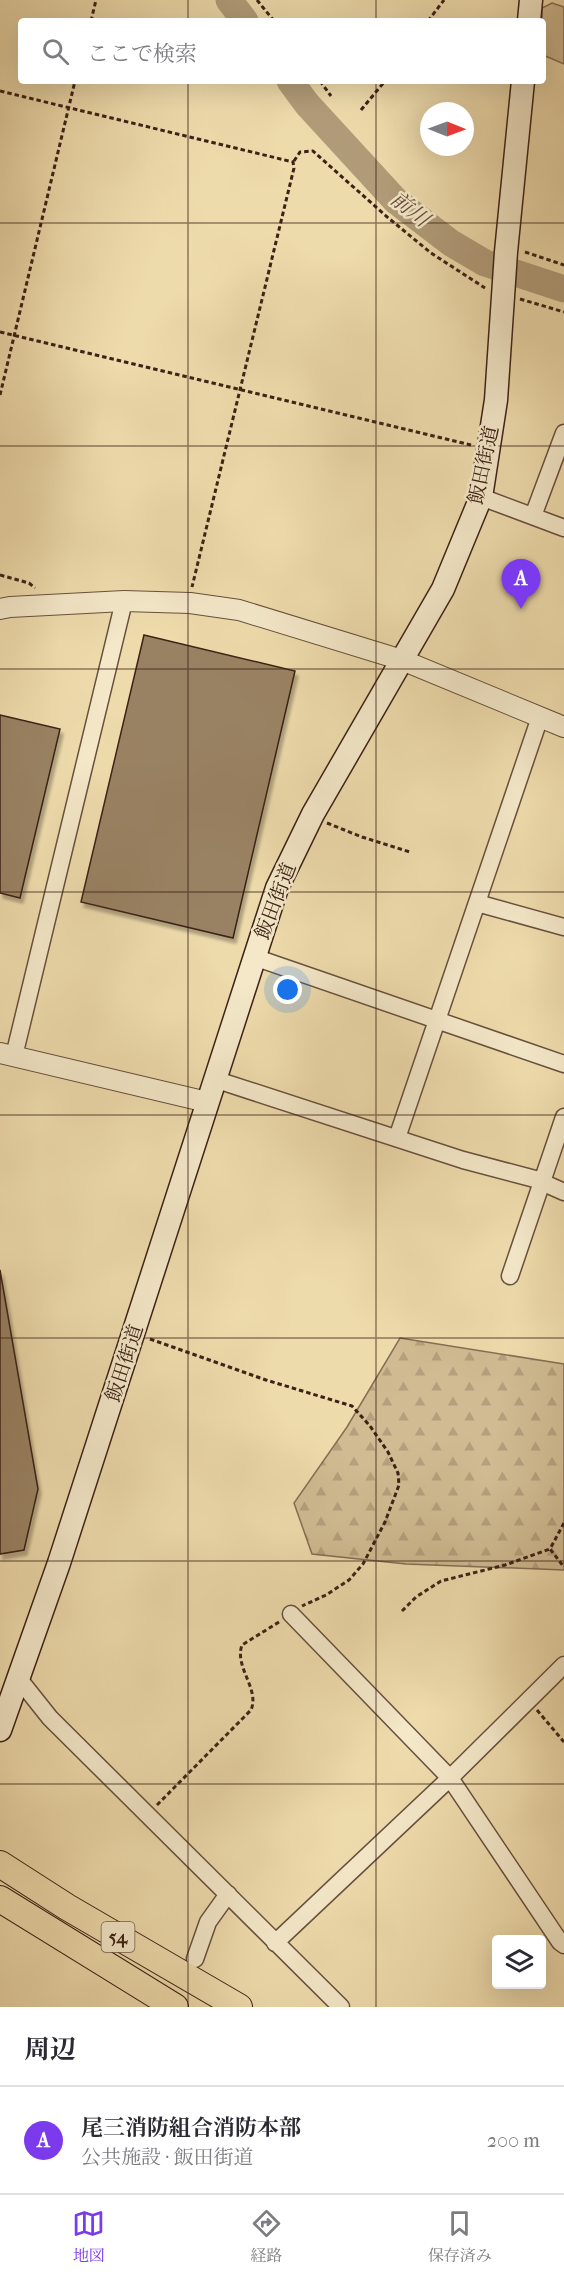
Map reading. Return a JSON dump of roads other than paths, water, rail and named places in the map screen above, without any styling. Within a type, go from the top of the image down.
[{"type":"main road","points":[[529,18],[531,0]]},
{"type":"main road","name":"飯田街道","points":[[0,1730],[134,1333],[277,888],[313,814],[443,589],[481,497],[496,400],[507,247],[523,84]]},
{"type":"main road","name":"54","points":[[0,1864],[67,1907],[239,2007]]},
{"type":"main road","name":"54","points":[[0,1899],[175,2007]]},
{"type":"street","points":[[532,516],[564,433]]},
{"type":"street","points":[[481,497],[564,528]]},
{"type":"street","points":[[0,609],[86,602],[124,602],[190,603],[239,610],[402,660],[564,727]]},
{"type":"street","points":[[124,602],[7,1055],[207,1102]]},
{"type":"street","points":[[397,1138],[540,717]]},
{"type":"street","points":[[477,903],[564,927]]},
{"type":"street","points":[[254,957],[564,1064]]},
{"type":"street","points":[[214,1079],[463,1160],[535,1179],[564,1192]]},
{"type":"street","points":[[510,1276],[564,1117]]},
{"type":"street","points":[[291,1614],[450,1778],[564,1945]]},
{"type":"street","points":[[275,1943],[450,1778],[564,1665]]},
{"type":"street","points":[[19,1679],[50,1718],[341,2007]]},
{"type":"street","points":[[195,1959],[208,1922],[228,1894]]},
{"type":"waterway","name":"前川","points":[[229,0],[243,18]]},
{"type":"waterway","name":"前川","points":[[292,84],[307,104],[396,201],[451,243],[485,263],[564,289]]},
{"type":"place","name":"尾三消防組合消防本部","points":[[521,609]]}]
